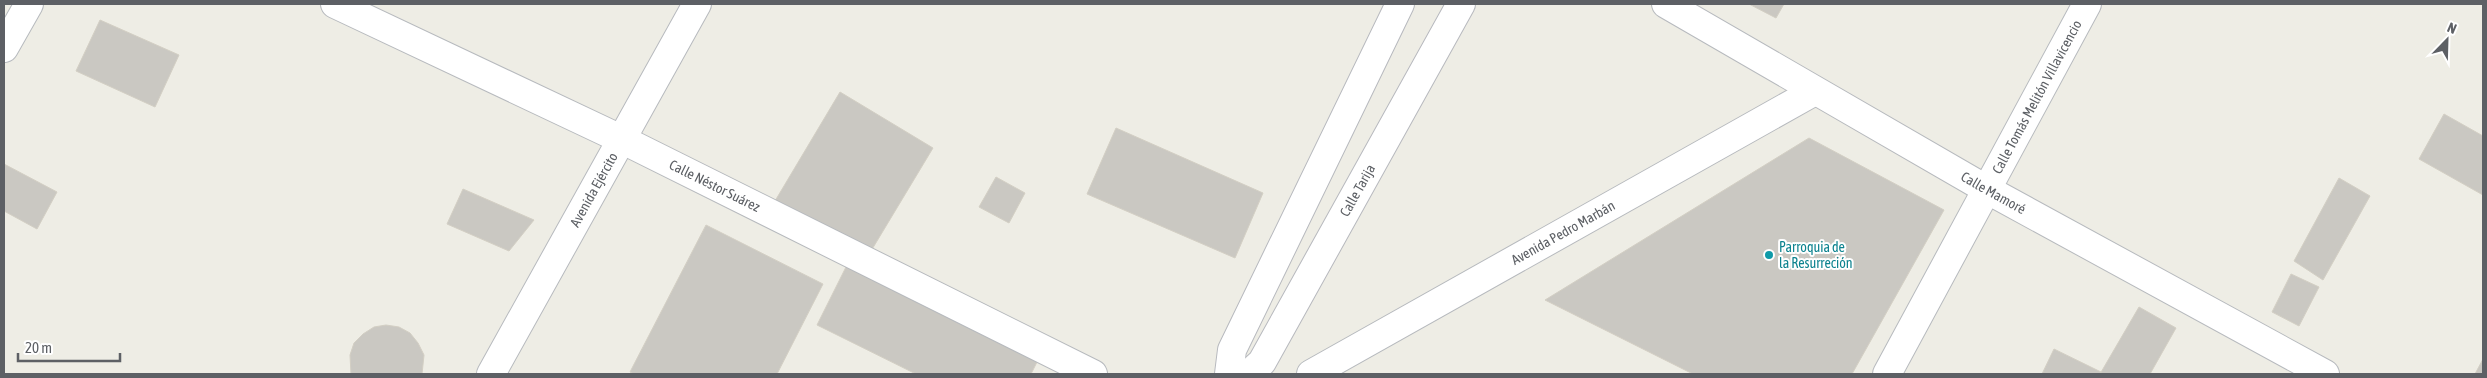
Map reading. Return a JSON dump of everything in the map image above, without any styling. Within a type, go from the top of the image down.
[{"type":"street","points":[[4,48],[29,4]]},
{"type":"street","name":"Calle Néstor Suárez","points":[[335,4],[623,140],[1093,374]]},
{"type":"street","name":"Avenida Ejército","points":[[491,374],[623,140],[697,4]]},
{"type":"street","points":[[1228,374],[1232,350],[1400,4]]},
{"type":"street","name":"Calle Tarija","points":[[1249,374],[1262,362],[1461,4]]},
{"type":"street","name":"Calle Mamoré","points":[[1666,4],[1986,189],[2325,374]]},
{"type":"street","name":"Calle Tomás Melitón Villavicencio","points":[[1887,374],[2086,4]]},
{"type":"street","name":"Avenida Pedro Marbán","points":[[1311,374],[1815,91]]},
{"type":"building","points":[[1749,4],[1784,4],[1776,18]]},
{"type":"building","points":[[100,20],[179,55],[155,107],[76,71]]},
{"type":"building","points":[[840,92],[933,148],[868,256],[775,201]]},
{"type":"building","points":[[2444,114],[2483,136],[2483,195],[2419,159]]},
{"type":"building","points":[[1116,128],[1263,193],[1235,258],[1087,194]]},
{"type":"building","name":"Parroquia de la Resurreción","points":[[1809,138],[1944,210],[1852,374],[1693,374],[1545,300]]},
{"type":"building","points":[[4,164],[57,192],[37,229],[4,211]]},
{"type":"building","points":[[996,177],[1025,193],[1009,223],[979,207]]},
{"type":"building","points":[[2339,178],[2370,196],[2323,280],[2294,261]]},
{"type":"building","points":[[463,189],[534,220],[509,251],[447,224]]},
{"type":"building","points":[[706,225],[823,284],[777,374],[634,374],[630,372]]},
{"type":"building","points":[[848,263],[1039,358],[1031,374],[916,374],[817,325]]},
{"type":"building","points":[[2291,274],[2319,287],[2299,326],[2272,312]]},
{"type":"building","points":[[2139,307],[2176,328],[2150,374],[2100,374]]},
{"type":"building","points":[[386,325],[399,327],[410,333],[418,343],[424,355],[422,374],[351,374],[350,355],[354,343],[374,327]]},
{"type":"building","points":[[2054,349],[2101,372],[2100,374],[2042,374]]},
{"type":"building","points":[[2483,359],[2483,374],[2475,374]]},
{"type":"place","name":"Parroquia de la Resurreción","points":[[1769,255]]}]
